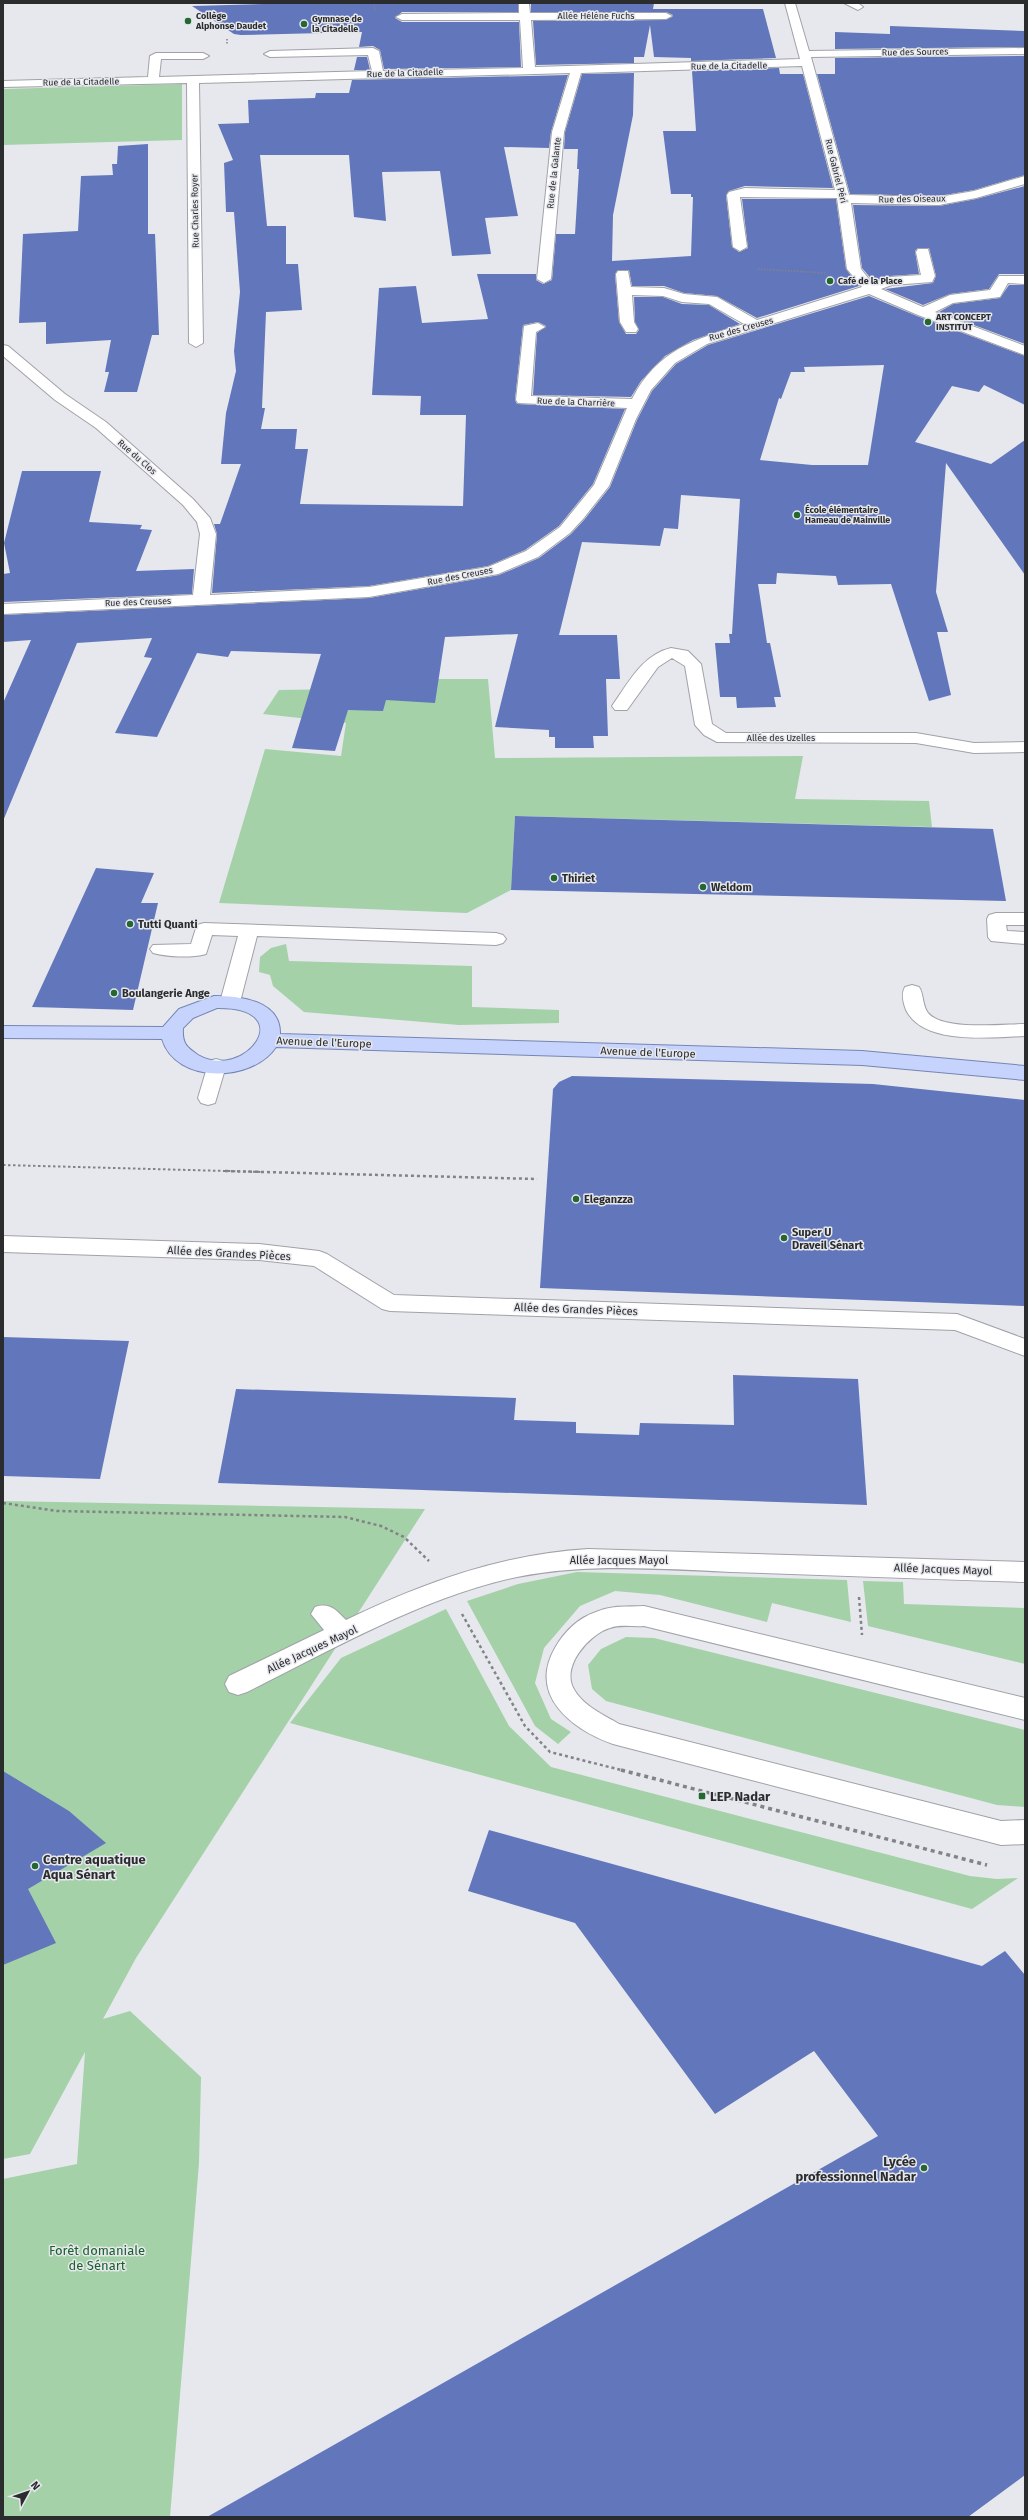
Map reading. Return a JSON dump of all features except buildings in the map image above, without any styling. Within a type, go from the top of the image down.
[{"type":"main road","name":"Avenue de l'Europe","points":[[230,1002],[246,1004],[259,1010],[268,1019],[272,1029],[270,1040],[265,1048],[250,1059],[230,1065],[216,1066],[200,1064],[177,1052],[172,1043],[171,1033],[176,1022],[185,1013],[198,1006],[230,1002]]},
{"type":"main road","points":[[3,1032],[171,1033]]},
{"type":"main road","name":"Avenue de l'Europe","points":[[270,1040],[862,1058],[1025,1073]]},
{"type":"street","points":[[524,3],[529,70]]},
{"type":"street","name":"Rue Gabriel Péri","points":[[790,3],[843,197],[854,269],[858,275],[870,289],[918,310],[1025,351]]},
{"type":"street","name":"Allée Héléne Fuchs","points":[[402,17],[666,16]]},
{"type":"street","points":[[270,54],[375,45],[378,74]]},
{"type":"street","name":"Rue des Sources","points":[[806,58],[1025,51]]},
{"type":"street","points":[[153,80],[156,56],[203,56]]},
{"type":"street","name":"Rue de la Citadelle","points":[[3,84],[775,65],[806,58]]},
{"type":"street","name":"Rue de la Galante","points":[[544,279],[558,132],[577,69]]},
{"type":"street","name":"Rue Charles Royer","points":[[193,79],[196,343]]},
{"type":"street","name":"Rue des Oiseaux","points":[[740,247],[734,195],[745,192],[939,201],[976,194],[1025,180]]},
{"type":"street","name":"Rue des Creuses","points":[[3,609],[369,592],[492,571],[532,554],[565,530],[601,486],[645,388],[670,360],[702,341],[840,300],[890,281],[927,279],[928,276],[923,252]]},
{"type":"street","points":[[623,274],[627,322],[631,329]]},
{"type":"street","points":[[918,310],[950,299],[995,294],[1004,279],[1025,280]]},
{"type":"street","points":[[625,291],[664,292],[682,298],[712,300],[756,325]]},
{"type":"street","name":"Rue de la Charrière","points":[[538,326],[529,329],[523,400],[637,404]]},
{"type":"street","name":"Rue du Clos","points":[[3,349],[60,397],[101,425],[188,502],[205,520],[208,534],[201,600]]},
{"type":"street","name":"Allée des Uzelles","points":[[621,706],[653,661],[664,654],[674,652],[687,657],[693,664],[704,725],[710,731],[723,738],[903,738],[974,748],[1025,747]]},
{"type":"street","points":[[1025,919],[996,919],[998,937],[1025,938]]},
{"type":"street","points":[[160,949],[199,950],[204,929],[496,939]]},
{"type":"street","points":[[230,1002],[248,930]]},
{"type":"street","points":[[912,991],[912,1002],[919,1016],[932,1025],[953,1028],[1025,1030]]},
{"type":"street","points":[[208,1098],[216,1066]]},
{"type":"street","name":"Allée des Grandes Pièces","points":[[3,1244],[259,1252],[319,1259],[390,1303],[957,1322],[1025,1348]]},
{"type":"street","name":"Allée Jacques Mayol","points":[[238,1684],[344,1633],[447,1588],[501,1571],[556,1561],[598,1558],[1025,1572]]},
{"type":"street","points":[[324,1614],[344,1633]]},
{"type":"street","points":[[1025,1709],[644,1616],[605,1619],[574,1640],[558,1665],[561,1691],[583,1717],[613,1733],[1001,1833],[1025,1832]]},
{"type":"path","points":[[758,269],[858,275]]},
{"type":"path","points":[[3,1165],[537,1179]]},
{"type":"path","points":[[3,1503],[57,1511],[345,1517],[381,1526],[404,1537],[436,1569],[525,1726],[550,1752],[990,1865]]},
{"type":"path","points":[[856,1566],[862,1635]]},
{"type":"green space","points":[[182,84],[182,140],[3,145],[3,89]]},
{"type":"green space","points":[[403,679],[488,679],[495,758],[803,756],[795,799],[929,801],[932,827],[515,816],[511,890],[467,913],[219,903],[265,749],[341,756],[346,723],[263,714],[279,690],[345,689]]},
{"type":"green space","points":[[286,944],[289,961],[472,966],[472,1007],[559,1010],[559,1023],[459,1025],[304,1012],[273,986],[270,975],[259,972],[260,957],[271,948]]},
{"type":"green space","name":"Forêt domaniale de Sénart","points":[[3,1501],[425,1509],[136,1958],[103,2019],[130,2011],[201,2077],[199,2163],[170,2517],[3,2517],[3,2179],[77,2164],[85,2052],[30,2154],[3,2159]]},
{"type":"green space","points":[[577,1572],[847,1580],[851,1622],[772,1603],[767,1622],[660,1595],[615,1591],[580,1606],[544,1648],[535,1683],[551,1719],[571,1732],[558,1744],[535,1726],[467,1601],[518,1584]]},
{"type":"green space","points":[[863,1581],[903,1582],[904,1604],[1025,1608],[1025,1664],[868,1626]]},
{"type":"green space","points":[[446,1609],[509,1726],[551,1767],[970,1876],[997,1879],[1018,1878],[972,1909],[290,1723],[341,1658]]},
{"type":"green space","points":[[626,1637],[654,1638],[1025,1730],[1025,1807],[997,1805],[606,1701],[592,1689],[588,1665],[601,1649]]},
{"type":"place","name":"Collège Alphonse Daudet","points":[[188,21]]},
{"type":"place","name":"Gymnase de la Citadelle","points":[[304,24]]},
{"type":"place","name":"Café de la Place","points":[[830,281]]},
{"type":"place","name":"ART CONCEPT INSTITUT","points":[[928,322]]},
{"type":"place","name":"École élémentaire Hameau de Mainville","points":[[797,515]]},
{"type":"place","name":"Thiriet","points":[[554,878]]},
{"type":"place","name":"Weldom","points":[[703,887]]},
{"type":"place","name":"Tutti Quanti","points":[[130,924]]},
{"type":"place","name":"Boulangerie Ange","points":[[114,993]]},
{"type":"place","name":"Eleganzza","points":[[576,1199]]},
{"type":"place","name":"Super U Draveil Sénart","points":[[784,1238]]},
{"type":"place","name":"LEP Nadar","points":[[702,1796]]},
{"type":"place","name":"Centre aquatique Aqua Sénart","points":[[35,1866]]},
{"type":"place","name":"Lycée professionnel Nadar","points":[[924,2168]]}]
